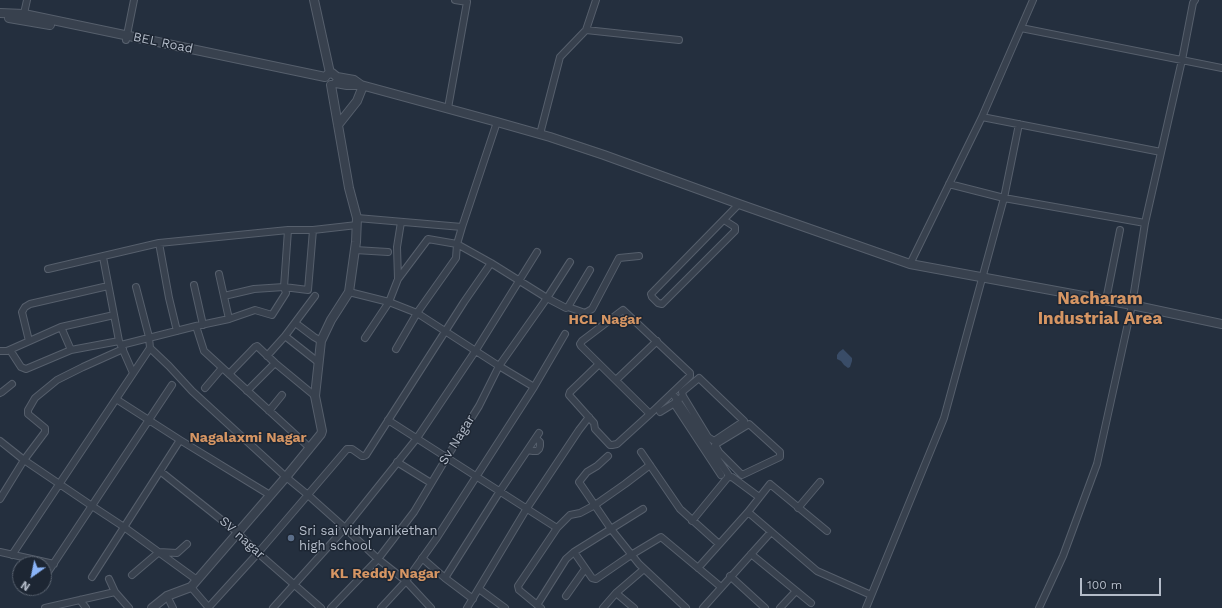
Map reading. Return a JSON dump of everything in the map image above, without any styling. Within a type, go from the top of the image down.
[{"type":"street","points":[[23,17],[27,0]]},
{"type":"street","points":[[126,37],[134,0]]},
{"type":"street","points":[[152,608],[167,596],[191,586],[197,580],[286,477],[322,431],[315,396],[318,362],[322,341],[331,320],[349,292],[357,222],[349,188],[331,79],[314,0]]},
{"type":"street","points":[[448,108],[467,2],[455,0]]},
{"type":"street","points":[[540,134],[560,56],[586,30],[596,0]]},
{"type":"street","points":[[910,264],[982,117],[1033,0]]},
{"type":"street","points":[[1039,608],[1063,556],[1097,464],[1132,305],[1146,224],[1161,152],[1182,60],[1193,3],[1195,0]]},
{"type":"street","name":"BEL Road","points":[[0,13],[126,37],[301,74],[331,79],[354,80],[362,85],[540,134],[604,155],[910,264],[1106,300],[1222,324]]},
{"type":"street","name":"BEL Road","points":[[0,18],[23,17]]},
{"type":"street","points":[[1021,28],[1222,68]]},
{"type":"street","points":[[586,30],[679,40]]},
{"type":"street","points":[[338,125],[357,101],[362,85]]},
{"type":"street","points":[[982,117],[1161,152]]},
{"type":"street","points":[[396,349],[417,313],[456,258],[457,244],[462,227],[497,122]]},
{"type":"street","points":[[866,608],[944,418],[1004,198],[1019,124]]},
{"type":"street","points":[[949,184],[1004,198],[1146,224]]},
{"type":"street","points":[[724,220],[734,227],[735,231],[662,304],[658,303],[651,294],[739,204]]},
{"type":"street","points":[[48,269],[159,243],[288,230],[313,230],[357,222],[401,222],[462,227]]},
{"type":"street","points":[[398,279],[397,247],[401,222]]},
{"type":"street","points":[[365,338],[389,302],[398,279],[428,239],[430,225]]},
{"type":"street","points":[[10,350],[20,368],[26,369],[71,350],[121,345],[196,326],[229,320],[255,310],[272,315],[286,293],[284,287],[288,230]]},
{"type":"street","points":[[224,296],[254,289],[284,287],[308,290],[313,230]]},
{"type":"street","points":[[1106,300],[1120,230]]},
{"type":"street","points":[[428,239],[457,244],[564,308],[568,307],[584,313],[592,310],[619,258],[638,256]]},
{"type":"street","points":[[159,243],[177,332]]},
{"type":"street","points":[[355,250],[388,252]]},
{"type":"street","points":[[273,608],[345,528],[417,438],[476,350],[537,252]]},
{"type":"street","points":[[103,257],[121,345],[133,373]]},
{"type":"street","name":"Sv Nagar","points":[[331,608],[378,559],[414,512],[446,457],[479,406],[499,366],[547,298],[570,262]]},
{"type":"street","points":[[191,586],[209,608],[347,450],[352,449],[362,456],[366,455],[464,302],[491,263]]},
{"type":"street","points":[[568,307],[590,270]]},
{"type":"street","points":[[219,274],[229,320]]},
{"type":"street","points":[[194,285],[203,325]]},
{"type":"street","points":[[29,341],[22,312],[25,307],[30,304],[108,286]]},
{"type":"street","points":[[12,555],[150,348],[149,338],[136,287]]},
{"type":"street","points":[[349,292],[389,302],[417,313],[534,387]]},
{"type":"street","points":[[268,356],[315,296]]},
{"type":"street","points":[[599,364],[569,394],[594,423],[595,429],[610,445],[614,446],[650,414],[690,376],[690,373],[623,310],[580,344],[650,414]]},
{"type":"street","points":[[0,351],[10,350],[61,327],[114,315]]},
{"type":"street","points":[[298,325],[322,341]]},
{"type":"street","points":[[196,326],[204,351],[310,448]]},
{"type":"street","points":[[61,327],[71,350]]},
{"type":"street","points":[[381,608],[406,581],[436,539],[534,387],[565,334]]},
{"type":"street","points":[[284,336],[318,362]]},
{"type":"street","points":[[616,380],[657,341]]},
{"type":"street","points":[[0,498],[24,460],[45,432],[45,428],[28,414],[28,410],[35,398],[57,380],[121,345]]},
{"type":"street","points":[[229,374],[256,346],[315,396]]},
{"type":"street","points":[[150,348],[192,391],[378,559],[406,581],[431,608]]},
{"type":"street","points":[[247,391],[275,363]]},
{"type":"street","points":[[205,388],[222,368]]},
{"type":"street","points":[[660,412],[678,400],[682,392],[699,378],[744,421],[714,441],[703,438]]},
{"type":"street","points":[[0,393],[12,384]]},
{"type":"street","points":[[52,567],[172,386]]},
{"type":"street","points":[[672,393],[703,438],[721,475]]},
{"type":"street","points":[[269,411],[282,395]]},
{"type":"street","points":[[116,399],[270,495]]},
{"type":"street","points":[[467,608],[527,508],[589,417]]},
{"type":"street","points":[[388,420],[557,528]]},
{"type":"street","points":[[703,438],[717,454],[742,475],[780,457],[780,452],[749,424],[715,445],[717,454],[730,477],[759,497]]},
{"type":"street","points":[[445,578],[537,436]]},
{"type":"street","points":[[92,577],[180,440]]},
{"type":"street","points":[[0,441],[24,460],[124,527],[197,580]]},
{"type":"street","points":[[641,452],[680,510],[719,544]]},
{"type":"street","points":[[608,456],[597,466],[587,472],[579,482],[611,529],[631,555],[686,608]]},
{"type":"street","points":[[397,462],[431,483]]},
{"type":"street","points":[[642,509],[574,552],[566,559],[539,607],[519,590],[518,586],[557,528],[570,515],[580,513],[595,505],[650,465]]},
{"type":"street","name":"SV nagar","points":[[160,471],[238,533],[258,553],[321,608]]},
{"type":"street","points":[[692,520],[727,478],[730,477]]},
{"type":"street","points":[[798,508],[820,482]]},
{"type":"street","points":[[698,568],[748,512],[770,484],[827,531]]},
{"type":"street","points":[[748,512],[817,571],[871,595]]},
{"type":"street","points":[[703,608],[730,576],[771,532]]},
{"type":"street","points":[[574,552],[592,578],[596,578],[661,537],[721,587]]},
{"type":"street","points":[[132,575],[159,552],[177,553],[187,544]]},
{"type":"street","points":[[0,552],[54,564]]},
{"type":"street","points":[[751,554],[810,603]]},
{"type":"street","points":[[422,558],[473,599]]},
{"type":"street","points":[[566,596],[585,569]]},
{"type":"street","points":[[603,608],[616,593],[644,569]]},
{"type":"street","points":[[730,576],[765,608]]},
{"type":"street","points":[[110,579],[115,592],[128,608]]},
{"type":"street","points":[[479,589],[505,608]]},
{"type":"street","points":[[780,608],[796,591]]},
{"type":"street","points":[[45,608],[56,607],[115,592]]},
{"type":"street","points":[[616,593],[634,608]]},
{"type":"street","points":[[167,596],[174,608]]},
{"type":"street","points":[[80,600],[86,608]]},
{"type":"street","points":[[754,608],[759,602]]},
{"type":"water","points":[[843,349],[852,358],[850,367],[848,368],[837,359],[837,355]]},
{"type":"place","name":"Sri sai vidhyanikethan high school","points":[[291,538]]},
{"type":"district","name":"Nacharam Industrial Area","points":[[1100,309]]},
{"type":"district","name":"HCL Nagar","points":[[605,320]]},
{"type":"district","name":"Nagalaxmi Nagar","points":[[248,438]]},
{"type":"district","name":"KL Reddy Nagar","points":[[385,574]]}]
